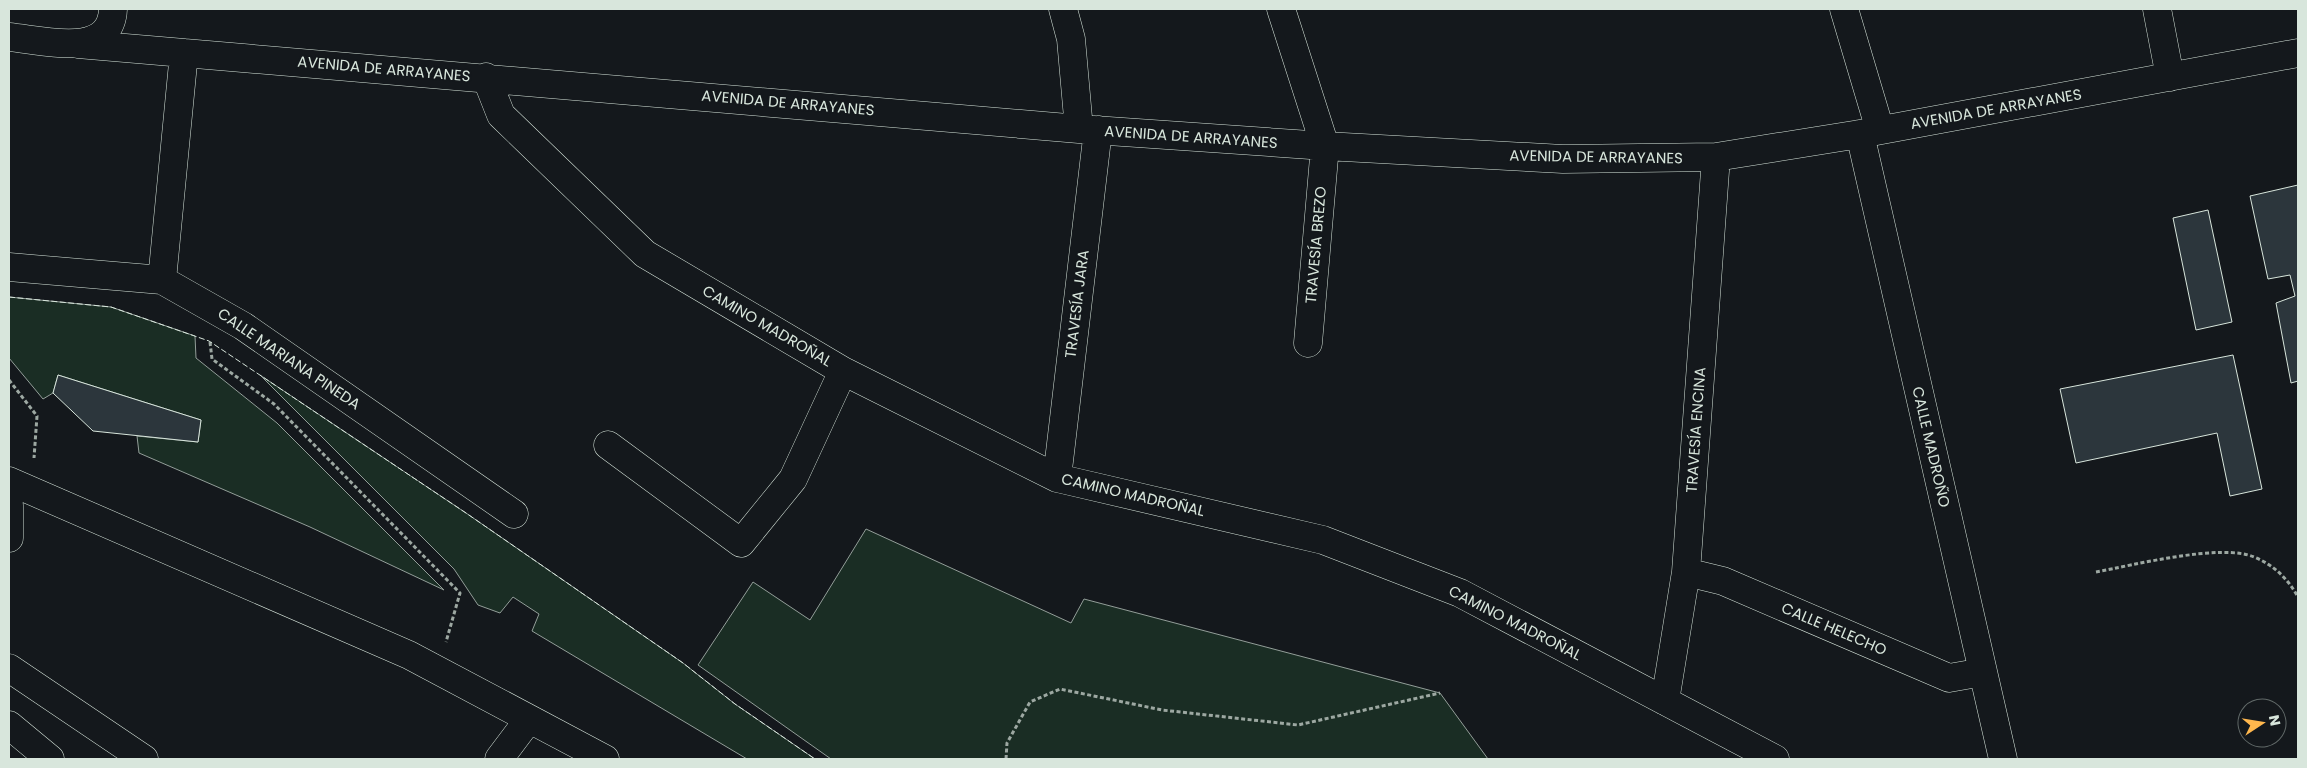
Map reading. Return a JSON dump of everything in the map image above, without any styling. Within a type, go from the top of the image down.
[{"type":"street","points":[[78,44],[93,40],[107,31],[111,23],[113,9]]},
{"type":"street","name":"TRAVESÍA JARA","points":[[1057,478],[1088,129],[1071,39],[1063,9]]},
{"type":"street","points":[[1281,9],[1325,146]]},
{"type":"street","name":"CALLE MADROÑO","points":[[1844,9],[1983,672],[2003,759]]},
{"type":"street","points":[[2157,9],[2170,77]]},
{"type":"street","name":"AVENIDA DE ARRAYANES","points":[[9,36],[78,44],[1088,129],[1325,146],[1563,159],[1716,158],[1870,132],[2298,53]]},
{"type":"street","points":[[162,280],[184,53]]},
{"type":"street","name":"CAMINO MADROÑAL","points":[[486,77],[501,115],[645,254],[843,370],[1057,478],[1323,540],[1460,593],[1775,759]]},
{"type":"street","name":"TRAVESÍA BREZO","points":[[1308,343],[1325,146]]},
{"type":"street","name":"TRAVESÍA ENCINA","points":[[1665,701],[1686,572],[1716,158]]},
{"type":"street","name":"CALLE MARIANA PINEDA","points":[[9,267],[162,280],[243,326],[514,514]]},
{"type":"street","points":[[608,445],[741,543],[793,479],[843,370]]},
{"type":"street","points":[[21,486],[408,655],[605,759]]},
{"type":"street","points":[[9,505],[9,538]]},
{"type":"street","name":"CALLE HELECHO","points":[[1686,572],[1723,581],[1948,678],[1983,672]]},
{"type":"street","points":[[9,668],[144,759]]},
{"type":"street","points":[[499,759],[529,719]]},
{"type":"street","points":[[9,726],[50,759]]},
{"type":"path","points":[[214,309],[210,341],[212,359],[274,404],[460,593],[438,671]]},
{"type":"path","points":[[9,380],[37,416],[21,486]]},
{"type":"path","points":[[2096,572],[2199,554],[2234,552],[2254,556],[2274,568],[2289,581],[2298,597]]},
{"type":"path","points":[[1006,759],[1007,743],[1030,702],[1060,689],[1162,710],[1298,725],[1440,692]]},
{"type":"green space","points":[[9,297],[111,307],[195,336],[196,358],[277,423],[444,590],[310,527],[139,453],[137,436],[198,442],[201,420],[58,375],[53,393],[43,399],[9,358]]},
{"type":"green space","points":[[260,375],[466,513],[683,663],[735,704],[815,759],[747,759],[532,631],[539,614],[513,597],[500,613],[478,605],[454,569]]},
{"type":"green space","points":[[866,529],[1071,623],[1084,599],[1440,693],[1488,759],[831,759],[698,665],[753,582],[810,620]]},
{"type":"building","points":[[2298,185],[2298,381],[2291,383],[2276,303],[2295,296],[2290,275],[2268,279],[2250,196]]},
{"type":"building","points":[[2208,210],[2232,322],[2196,330],[2173,218]]},
{"type":"building","points":[[2233,355],[2262,489],[2230,496],[2217,433],[2076,463],[2060,389]]},
{"type":"building","points":[[58,375],[201,420],[198,442],[93,431],[53,393]]},
{"type":"fence","points":[[9,297],[111,307],[209,341],[466,513],[683,663],[735,704],[815,759]]}]
